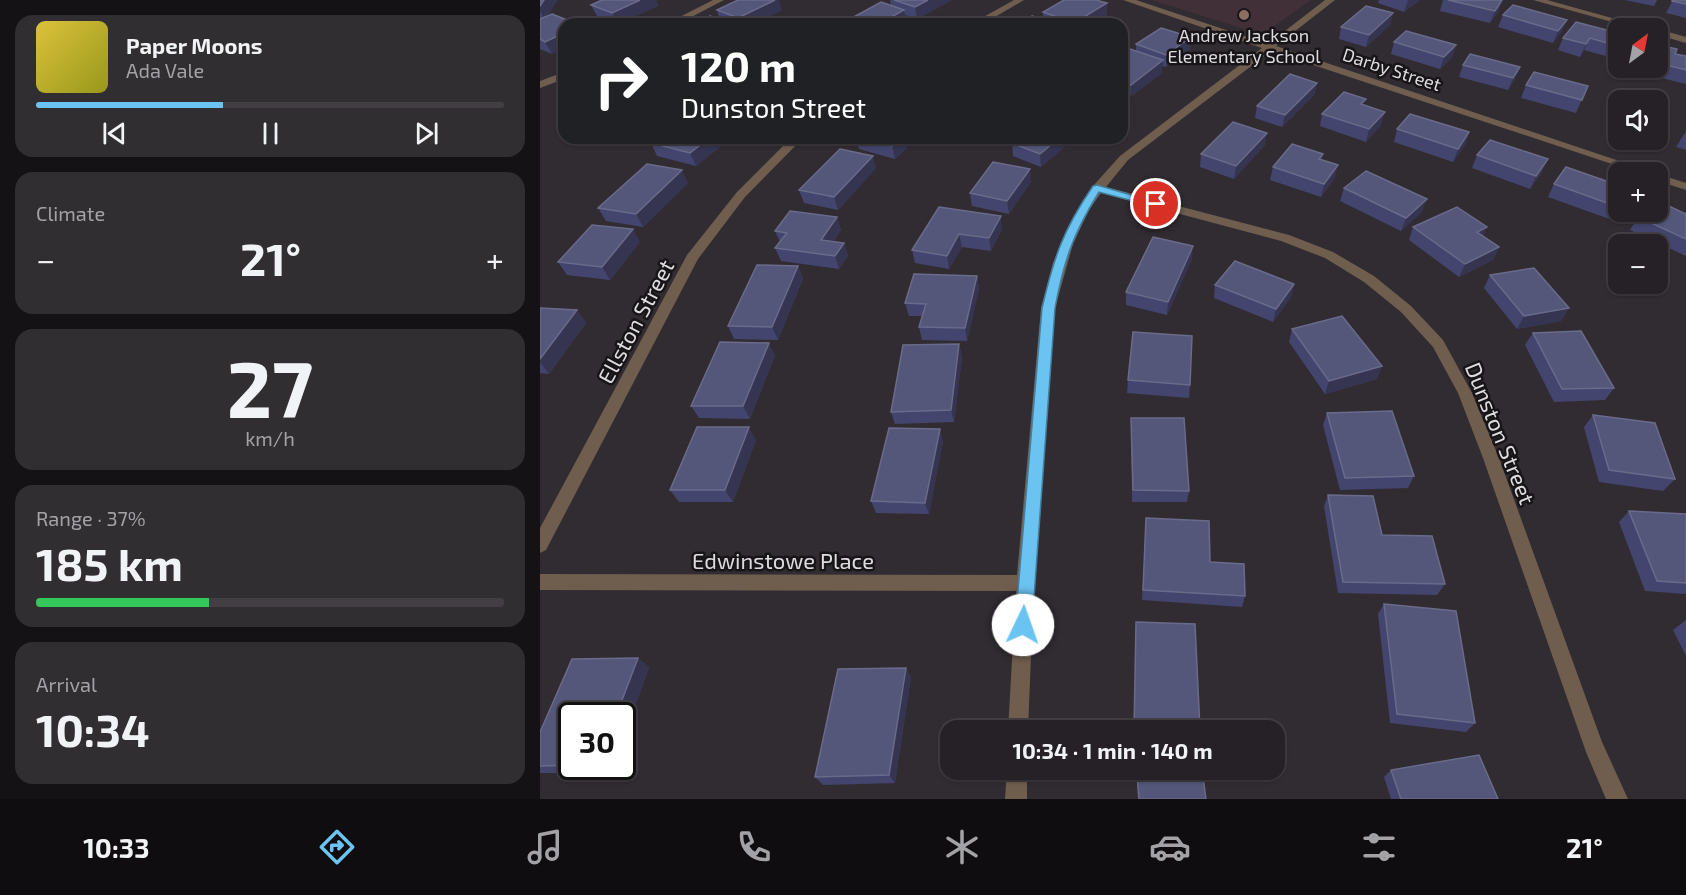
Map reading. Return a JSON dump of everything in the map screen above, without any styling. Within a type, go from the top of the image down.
[{"type":"street","points":[[683,18],[720,0]]},
{"type":"street","points":[[987,18],[1020,0]]},
{"type":"street","name":"Darby Street","points":[[1127,0],[1616,162]]},
{"type":"street","points":[[1018,720],[1025,583],[1048,308],[1058,264],[1070,234],[1097,188],[1124,158],[1331,0]]},
{"type":"street","points":[[1537,0],[1608,19]]},
{"type":"street","points":[[1668,35],[1686,40]]},
{"type":"street","points":[[540,85],[558,78]]},
{"type":"street","name":"Ellston Street","points":[[540,545],[692,258],[718,221],[792,144]]},
{"type":"street","points":[[1668,181],[1686,187]]},
{"type":"street","name":"Dunston Street","points":[[1097,188],[1285,238],[1329,255],[1369,279],[1406,309],[1438,345],[1465,393],[1491,459],[1593,745],[1617,799]]},
{"type":"street","name":"Edwinstowe Place","points":[[540,582],[1025,583]]},
{"type":"street","points":[[1016,799],[1017,780]]},
{"type":"shaded area","name":"Andrew Jackson Elementary School","points":[[1152,0],[1311,0],[1269,30],[1257,33]]},
{"type":"building","points":[[602,0],[640,0],[612,13],[591,5]]},
{"type":"building","points":[[738,0],[775,0],[738,18],[717,10]]},
{"type":"building","points":[[894,0],[928,0],[915,7]]},
{"type":"building","points":[[1064,0],[1096,0],[1107,3],[1082,18],[1060,18],[1043,12]]},
{"type":"building","points":[[1448,0],[1502,0],[1495,11]]},
{"type":"building","points":[[1686,0],[1686,4],[1672,1]]},
{"type":"building","points":[[881,2],[904,10],[890,18],[852,18]]},
{"type":"building","points":[[1513,5],[1567,20],[1558,31],[1503,15]]},
{"type":"building","points":[[1366,6],[1393,13],[1369,35],[1341,27]]},
{"type":"building","points":[[552,14],[562,18],[558,18],[558,36],[545,42],[540,39],[540,19]]},
{"type":"building","points":[[1576,22],[1608,30],[1608,43],[1590,38],[1586,44],[1563,38]]},
{"type":"building","points":[[1161,28],[1191,37],[1166,55],[1136,44]]},
{"type":"building","points":[[1406,31],[1456,45],[1444,57],[1394,42]]},
{"type":"building","points":[[1668,47],[1677,49],[1675,54],[1686,56],[1686,70],[1668,66]]},
{"type":"building","points":[[1130,49],[1163,60],[1131,85],[1128,84],[1128,50]]},
{"type":"building","points":[[1470,54],[1520,67],[1513,78],[1463,65]]},
{"type":"building","points":[[1534,72],[1588,86],[1582,100],[1526,85]]},
{"type":"building","points":[[1290,74],[1317,83],[1285,115],[1257,106]]},
{"type":"building","points":[[1344,92],[1366,99],[1361,104],[1385,112],[1369,129],[1322,114]]},
{"type":"building","points":[[1410,114],[1469,132],[1458,149],[1397,129]]},
{"type":"building","points":[[1233,122],[1267,133],[1236,166],[1201,154]]},
{"type":"building","points":[[1490,140],[1548,159],[1536,176],[1477,155]]},
{"type":"building","points":[[655,144],[701,144],[690,153]]},
{"type":"building","points":[[1015,144],[1052,144],[1040,154]]},
{"type":"building","points":[[1292,144],[1323,154],[1319,159],[1338,165],[1324,184],[1273,167]]},
{"type":"building","points":[[840,149],[873,156],[834,197],[799,190]]},
{"type":"building","points":[[993,162],[1030,169],[1007,201],[970,193]]},
{"type":"building","points":[[647,164],[682,170],[636,214],[598,208]]},
{"type":"building","points":[[1566,167],[1608,182],[1608,203],[1554,184]]},
{"type":"building","points":[[1366,171],[1427,199],[1406,218],[1344,188]]},
{"type":"building","points":[[1668,206],[1686,214],[1686,239],[1649,222],[1668,222]]},
{"type":"building","points":[[939,207],[1001,216],[989,238],[959,234],[947,256],[912,250]]},
{"type":"building","points":[[1457,207],[1487,227],[1477,232],[1499,247],[1465,264],[1413,227]]},
{"type":"building","points":[[790,211],[837,217],[821,240],[844,243],[835,256],[775,248],[787,233],[775,231]]},
{"type":"building","points":[[592,225],[633,229],[602,267],[558,262]]},
{"type":"building","points":[[1153,237],[1193,246],[1168,302],[1126,292]]},
{"type":"building","points":[[1235,261],[1294,284],[1276,309],[1215,285]]},
{"type":"building","points":[[757,265],[798,266],[772,327],[728,326]]},
{"type":"building","points":[[1534,268],[1569,308],[1524,316],[1490,275]]},
{"type":"building","points":[[914,274],[977,276],[965,328],[919,327],[926,304],[905,303]]},
{"type":"building","points":[[540,308],[577,310],[540,359]]},
{"type":"building","points":[[1342,316],[1382,366],[1329,381],[1292,329]]},
{"type":"building","points":[[1581,331],[1614,388],[1562,389],[1533,333]]},
{"type":"building","points":[[1133,332],[1192,336],[1190,385],[1128,380]]},
{"type":"building","points":[[720,342],[769,343],[743,406],[691,406]]},
{"type":"building","points":[[959,344],[951,410],[891,412],[903,345]]},
{"type":"building","points":[[1392,411],[1414,476],[1345,478],[1327,413]]},
{"type":"building","points":[[1593,415],[1655,423],[1675,479],[1609,470]]},
{"type":"building","points":[[1131,418],[1184,418],[1189,491],[1133,490]]},
{"type":"building","points":[[697,427],[749,427],[725,490],[670,490]]},
{"type":"building","points":[[889,428],[940,429],[925,503],[871,501]]},
{"type":"building","points":[[1328,495],[1373,496],[1382,535],[1432,536],[1445,584],[1343,582]]},
{"type":"building","points":[[1629,511],[1686,514],[1686,583],[1657,581]]},
{"type":"building","points":[[1146,518],[1209,521],[1210,562],[1244,564],[1245,596],[1143,590]]},
{"type":"building","points":[[1384,604],[1456,611],[1475,723],[1397,714]]},
{"type":"building","points":[[1136,622],[1195,624],[1200,720],[1134,720]]},
{"type":"building","points":[[638,658],[621,702],[558,702],[558,765],[540,766],[540,732],[572,659]]},
{"type":"building","points":[[906,668],[889,775],[815,777],[838,669]]},
{"type":"building","points":[[1479,755],[1498,799],[1401,799],[1391,770]]},
{"type":"building","points":[[1138,780],[1203,780],[1206,799],[1139,799]]},
{"type":"place","name":"Andrew Jackson Elementary School","points":[[1244,15]]},
{"type":"route","points":[[1023,625],[1048,308],[1058,264],[1074,224],[1097,188],[1156,204]]}]
